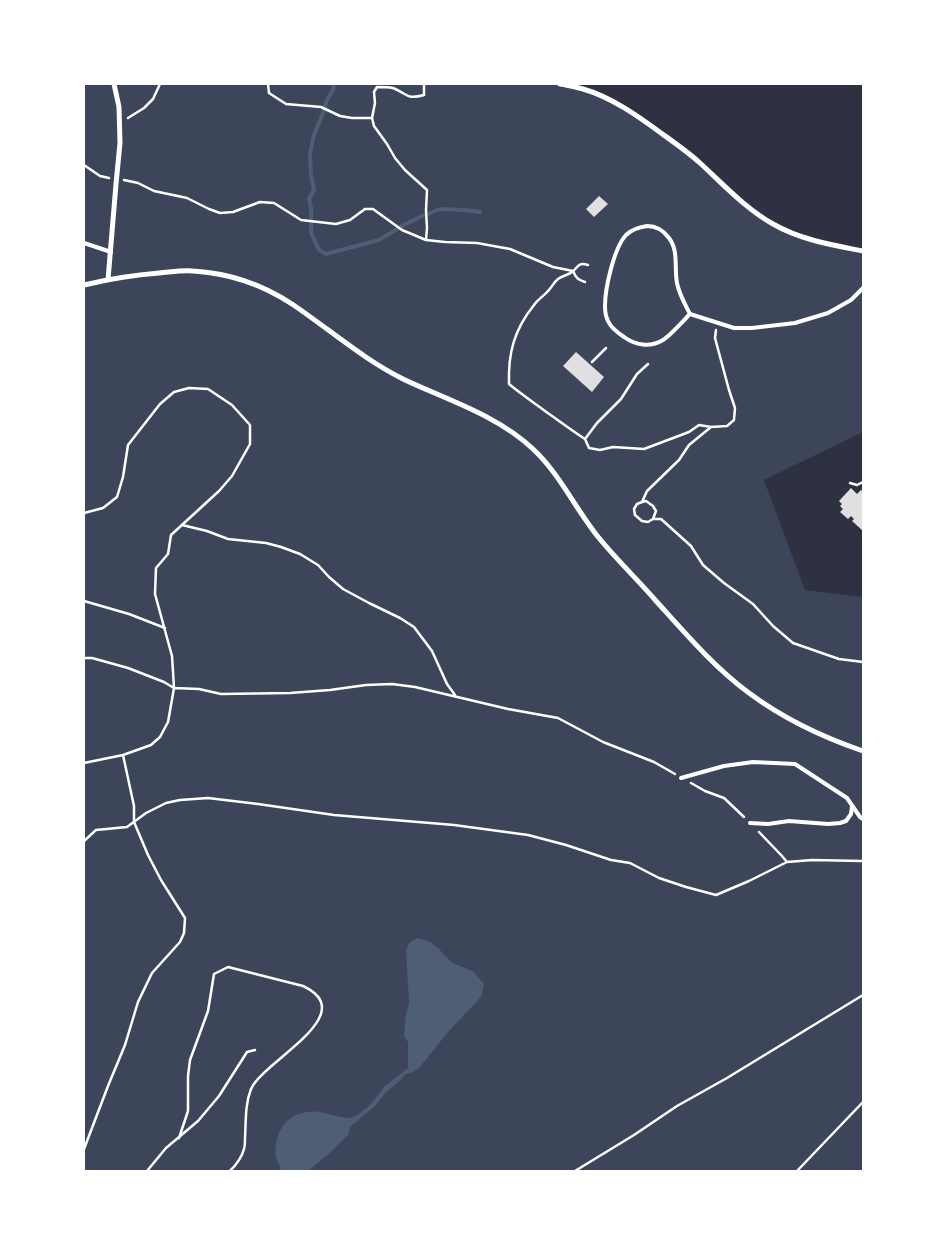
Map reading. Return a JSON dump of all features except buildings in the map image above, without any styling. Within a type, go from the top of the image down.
[{"type":"street","points":[[108,280],[120,143],[119,107],[114,84]]},
{"type":"street","points":[[560,84],[584,89],[628,110],[682,148],[738,198],[773,224],[816,242],[863,251]]},
{"type":"street","points":[[84,284],[133,275],[180,270],[218,274],[241,280],[269,291],[290,303],[370,360],[402,378],[479,413],[514,432],[548,466],[598,537],[692,641],[723,671],[748,692],[804,728],[835,742],[863,751]]},
{"type":"lane","points":[[690,314],[662,341],[651,344],[641,345],[628,340],[616,332],[608,323],[604,308],[607,282],[616,251],[627,234],[639,227],[651,226],[661,230],[670,239],[675,250],[676,281],[680,295],[690,314],[734,328],[795,323],[828,313],[851,300],[863,288]]},
{"type":"lane","points":[[84,243],[110,252]]},
{"type":"lane","points":[[681,778],[724,766],[753,762],[795,764],[847,798],[863,819]]},
{"type":"lane","points":[[750,823],[768,824],[790,821],[840,823],[846,821],[851,814],[852,806]]},
{"type":"path","points":[[119,123],[144,108],[153,99],[160,84]]},
{"type":"path","points":[[268,84],[269,93],[286,104],[328,109],[340,116],[352,118],[372,118]]},
{"type":"path","points":[[424,84],[424,95],[413,98],[395,89],[377,87],[374,92],[375,103],[372,118],[374,126],[395,158],[427,190],[426,240]]},
{"type":"path","points":[[84,165],[100,176],[138,183],[154,191],[187,198],[220,213],[233,212],[260,202],[274,203],[301,220],[336,224],[350,220],[365,209],[373,209],[402,230],[426,240],[477,243],[510,249],[553,267],[573,271]]},
{"type":"path","points":[[588,266],[578,265],[573,271],[558,279],[535,304],[514,340],[508,366],[509,384],[523,396],[585,439],[589,448],[600,450],[613,447],[644,449],[688,432],[699,425],[711,427],[727,426],[734,420],[735,408],[715,338],[717,322]]},
{"type":"path","points":[[573,271],[579,280],[585,282]]},
{"type":"path","points":[[592,362],[606,348]]},
{"type":"path","points":[[585,439],[597,422],[621,399],[637,374],[648,364]]},
{"type":"path","points":[[84,514],[103,508],[117,497],[123,477],[128,445],[160,404],[174,392],[189,388],[208,389],[232,405],[250,425],[250,444],[232,476],[219,491],[171,536],[168,554],[156,568],[155,594],[172,656],[174,688],[168,722],[160,736],[151,745],[122,755],[84,763]]},
{"type":"path","points":[[642,502],[647,491],[680,460],[689,445],[711,427]]},
{"type":"path","points":[[850,483],[857,485],[863,482]]},
{"type":"path","points":[[654,519],[656,512],[653,506],[646,501],[637,504],[634,509],[635,515],[642,521],[648,522],[654,519],[661,519],[691,546],[703,565],[753,604],[773,626],[793,643],[839,659],[863,662]]},
{"type":"path","points":[[182,526],[207,531],[228,539],[274,545],[300,554],[318,565],[343,589],[414,627],[432,651],[447,684],[456,696]]},
{"type":"path","points":[[84,601],[130,614],[165,628]]},
{"type":"path","points":[[84,658],[92,658],[128,668],[164,682],[174,688],[199,689],[221,694],[306,692],[366,684],[392,684],[415,687],[558,718],[604,742],[654,762],[705,791],[724,798],[736,808],[787,862]]},
{"type":"path","points":[[84,1149],[125,1045],[138,1002],[152,972],[180,942],[184,933],[185,918],[161,880],[134,822],[134,806],[122,755]]},
{"type":"path","points":[[84,841],[96,830],[128,827],[146,813],[166,803],[208,798],[334,815],[454,825],[528,835],[612,860],[630,863],[659,878],[716,894],[749,881],[787,862],[812,860],[863,861]]},
{"type":"path","points":[[178,1138],[188,1111],[190,1060],[208,1011],[214,974],[228,967],[312,990],[320,998],[323,1006],[321,1017],[315,1027],[267,1069],[252,1086],[247,1099],[244,1149],[237,1164],[230,1171]]},
{"type":"path","points":[[575,1171],[677,1106],[727,1078],[863,995]]},
{"type":"path","points":[[147,1171],[166,1148],[198,1121],[219,1096],[247,1052],[255,1050]]},
{"type":"path","points":[[797,1171],[863,1102]]},
{"type":"shaded area","points":[[84,84],[560,84],[609,100],[682,148],[758,214],[794,234],[863,251],[863,432],[764,480],[805,590],[863,597],[863,1171],[84,1171]]},
{"type":"shaded area","points":[[418,938],[430,942],[454,964],[474,972],[484,984],[481,997],[448,1032],[420,1067],[406,1074],[386,1092],[376,1105],[350,1127],[348,1135],[330,1153],[308,1171],[281,1171],[276,1157],[276,1147],[281,1129],[292,1117],[300,1113],[319,1112],[346,1118],[353,1117],[367,1107],[385,1086],[408,1068],[408,1042],[404,1036],[409,1003],[406,950],[410,942]]},
{"type":"waterway","points":[[334,84],[314,135],[310,153],[314,190],[309,199],[311,233],[319,250],[326,254],[379,240],[402,226],[440,209],[480,212]]}]
